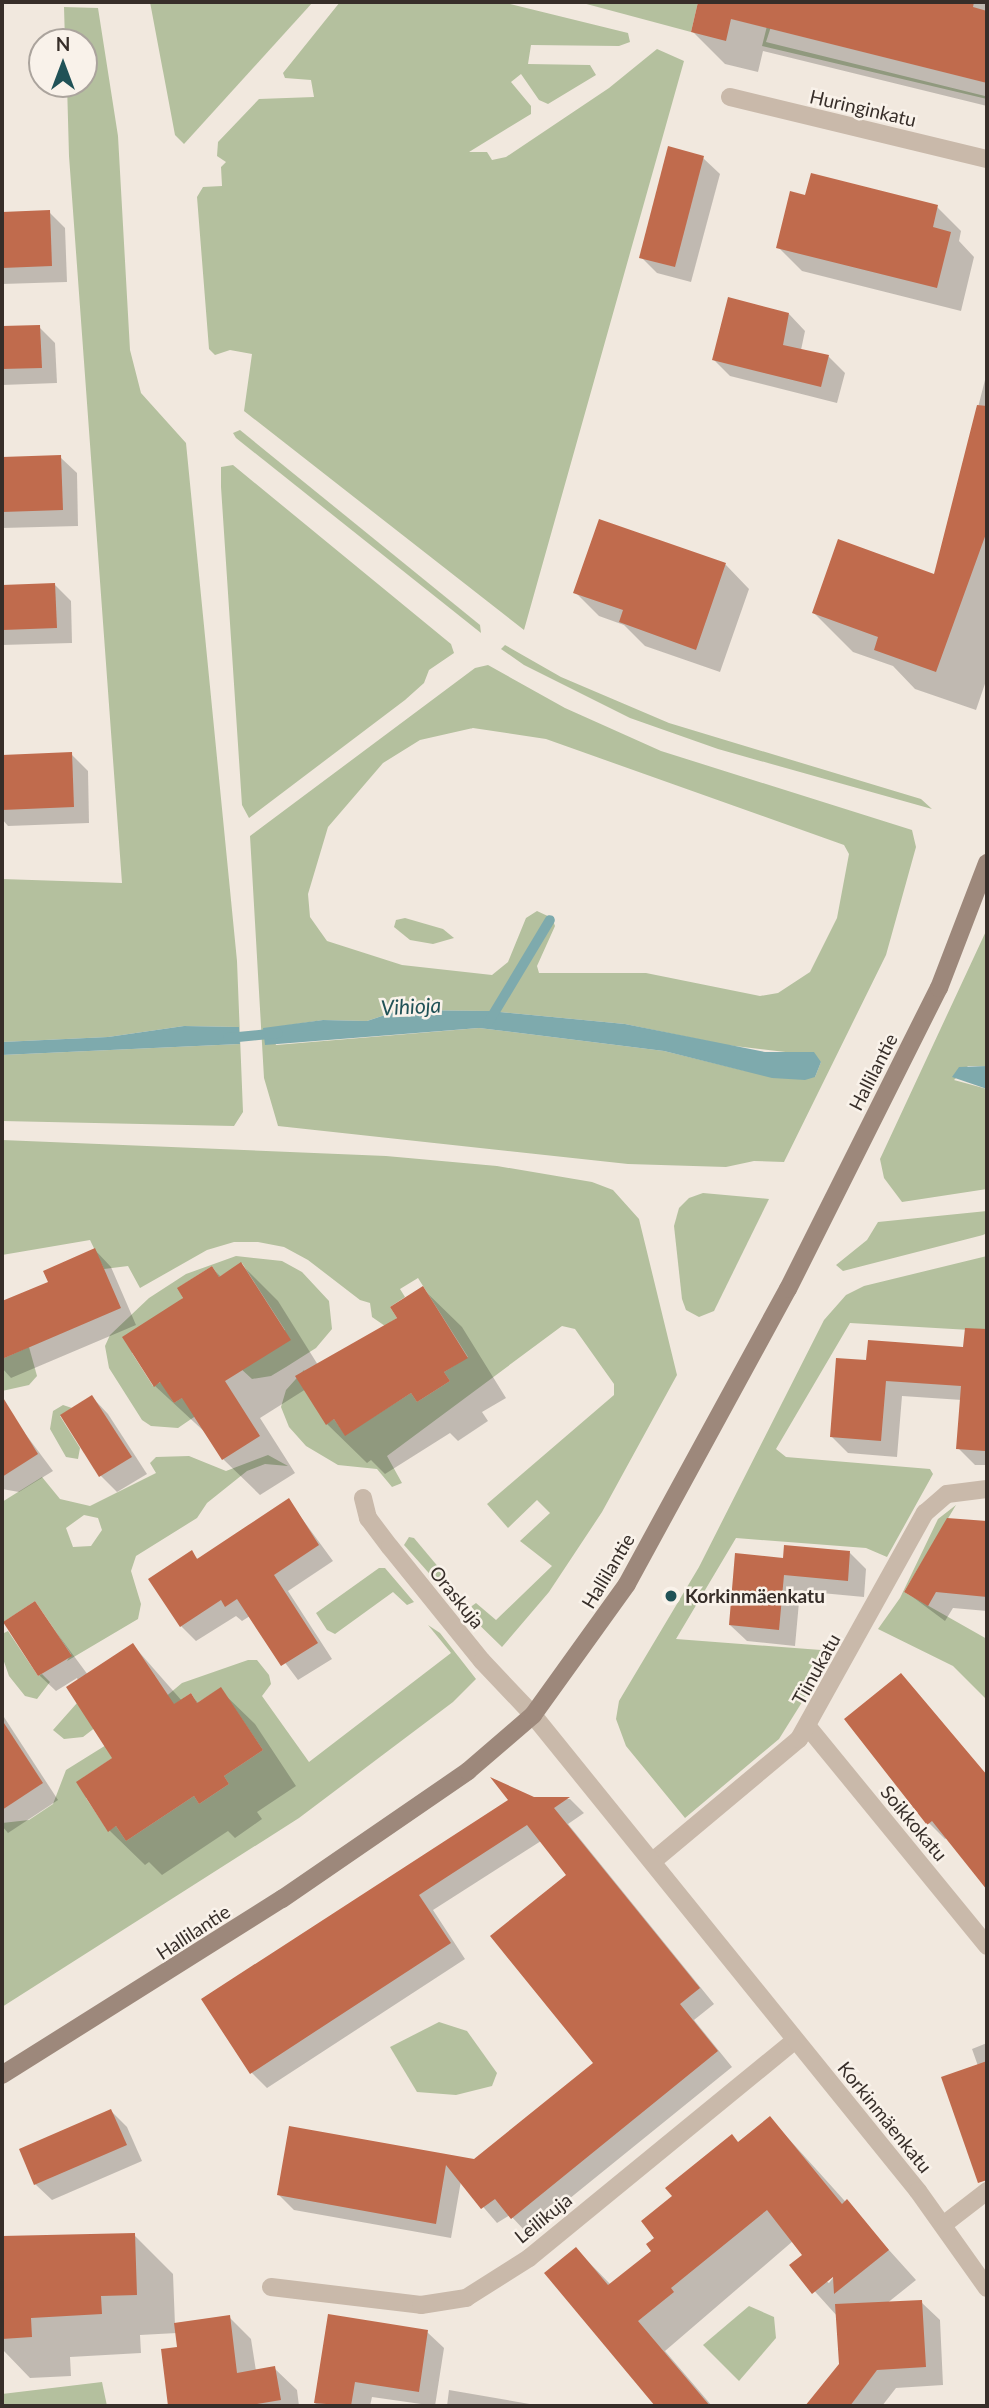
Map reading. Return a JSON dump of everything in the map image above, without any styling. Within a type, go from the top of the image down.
[{"type":"main road","name":"Hallilantie","points":[[2,2075],[282,1899],[468,1771],[534,1715],[627,1584],[788,1289],[939,988],[987,863]]},
{"type":"street","name":"Huringinkatu","points":[[730,97],[987,159]]},
{"type":"street","name":"Tiinukatu","points":[[653,1861],[779,1760],[808,1727],[925,1513],[947,1494],[987,1489]]},
{"type":"street","name":"Oraskuja","points":[[363,1498],[368,1518],[390,1547],[482,1661],[534,1715]]},
{"type":"street","name":"Korkinmäenkatu","points":[[534,1715],[943,2225],[987,2288]]},
{"type":"street","name":"Soikkokatu","points":[[808,1727],[987,1945]]},
{"type":"street","name":"Leilikuja","points":[[271,2287],[421,2305],[466,2298],[529,2258],[795,2040]]},
{"type":"street","points":[[943,2225],[987,2191]]},
{"type":"green space","points":[[150,2],[313,2],[184,144],[175,135]]},
{"type":"green space","points":[[340,2],[502,2],[628,33],[630,42],[619,46],[531,45],[528,64],[590,65],[596,75],[548,104],[539,100],[521,74],[511,82],[531,106],[531,114],[469,152],[487,152],[492,160],[506,157],[609,88],[657,49],[684,61],[524,630],[244,411],[252,354],[230,350],[215,355],[209,349],[197,197],[203,187],[222,186],[221,167],[226,162],[217,156],[218,142],[259,99],[314,97],[311,80],[285,78],[283,73]]},
{"type":"green space","points":[[579,2],[698,2],[691,32]]},
{"type":"green space","points":[[773,2],[779,2],[766,42],[985,96],[987,90],[987,99],[762,46]]},
{"type":"green space","points":[[64,7],[98,8],[118,136],[130,350],[141,393],[186,443],[237,961],[243,1112],[234,1126],[2,1121],[2,1055],[240,1044],[239,1027],[184,1026],[108,1037],[2,1042],[2,879],[122,883],[69,156],[67,98],[98,98],[98,28],[65,28]]},
{"type":"green space","points":[[240,430],[480,625],[481,633],[236,438],[233,433]]},
{"type":"green space","points":[[233,465],[451,644],[454,653],[429,670],[424,683],[405,700],[249,818],[242,805],[221,487],[221,467]]},
{"type":"green space","points":[[505,645],[561,677],[669,723],[921,799],[932,809],[718,749],[630,718],[524,665],[501,649]]},
{"type":"green space","points":[[488,665],[565,708],[661,751],[912,830],[916,847],[886,955],[784,1162],[754,1161],[726,1167],[628,1164],[278,1126],[264,1078],[250,836],[475,668]],"holes":[[[473,728],[546,739],[844,845],[849,854],[837,918],[810,972],[778,993],[760,996],[646,973],[539,973],[537,966],[555,926],[552,918],[537,911],[526,918],[508,962],[492,975],[402,965],[327,941],[310,917],[308,894],[328,827],[383,763],[420,740]],[[400,1010],[490,1011],[625,1024],[726,1045],[794,1053],[821,1062],[815,1077],[746,1071],[664,1051],[479,1028],[276,1045],[270,1028],[323,1020],[367,1021]]]},
{"type":"green space","points":[[405,918],[443,929],[454,938],[433,944],[410,940],[394,927],[396,920]]},
{"type":"green space","points":[[987,929],[987,1066],[968,1066],[954,1080],[987,1089],[987,1189],[902,1202],[884,1178],[880,1159]]},
{"type":"green space","points":[[2,1140],[386,1156],[497,1166],[592,1182],[613,1190],[639,1219],[677,1375],[602,1512],[549,1592],[502,1647],[465,1611],[476,1603],[496,1620],[552,1566],[520,1541],[550,1513],[537,1500],[508,1528],[487,1504],[614,1395],[614,1384],[575,1329],[562,1326],[387,1456],[402,1483],[392,1487],[377,1469],[338,1465],[306,1446],[289,1427],[281,1407],[286,1390],[304,1370],[326,1424],[334,1419],[345,1435],[411,1393],[417,1402],[450,1381],[444,1372],[468,1357],[418,1278],[400,1289],[405,1297],[390,1307],[397,1318],[385,1326],[372,1317],[370,1303],[360,1300],[308,1260],[284,1247],[258,1242],[234,1242],[207,1250],[140,1288],[128,1266],[104,1269],[90,1240],[2,1255]]},
{"type":"green space","points":[[703,1193],[769,1199],[714,1311],[699,1317],[686,1310],[682,1299],[674,1226],[679,1208],[689,1198]]},
{"type":"green space","points":[[987,1211],[987,1233],[983,1235],[843,1271],[836,1265],[867,1240],[878,1222]]},
{"type":"green space","points":[[236,1256],[282,1261],[302,1272],[329,1301],[332,1329],[316,1348],[286,1367],[271,1376],[252,1379],[239,1367],[285,1330],[242,1263],[219,1277],[212,1266],[178,1288],[183,1298],[132,1353],[153,1386],[161,1382],[174,1403],[210,1380],[216,1402],[178,1428],[151,1426],[142,1420],[109,1368],[105,1346],[110,1335],[149,1298],[186,1274]]},
{"type":"green space","points":[[987,1256],[987,1331],[850,1323],[776,1449],[786,1457],[930,1469],[933,1474],[887,1557],[866,1548],[736,1538],[676,1639],[834,1651],[779,1739],[685,1818],[626,1746],[616,1719],[619,1701],[699,1567],[824,1320],[846,1295],[864,1286]]},
{"type":"green space","points":[[29,1347],[37,1376],[29,1385],[2,1391],[2,1359]]},
{"type":"green space","points":[[63,1405],[72,1408],[60,1416],[80,1448],[78,1459],[66,1457],[50,1429],[53,1411]]},
{"type":"green space","points":[[268,1455],[288,1466],[265,1464],[247,1471],[207,1503],[197,1518],[136,1556],[131,1571],[141,1604],[138,1619],[67,1661],[71,1654],[35,1601],[2,1623],[2,1502],[42,1477],[60,1499],[90,1506],[156,1473],[150,1463],[156,1457],[189,1456],[226,1471]],"holes":[[[84,1515],[98,1518],[102,1530],[91,1546],[73,1547],[66,1528]]]},
{"type":"green space","points":[[956,1505],[904,1592],[987,1639],[987,1700],[953,1666],[878,1629],[900,1598],[938,1519]]},
{"type":"green space","points":[[409,1537],[414,1538],[445,1575],[435,1580],[404,1545]]},
{"type":"green space","points":[[379,1568],[385,1568],[414,1602],[407,1605],[393,1592],[335,1634],[327,1630],[316,1613]]},
{"type":"green space","points":[[428,1625],[440,1633],[476,1679],[453,1702],[299,1818],[2,2007],[2,1823],[29,1820],[53,1804],[66,1770],[119,1737],[126,1749],[84,1777],[86,1798],[108,1831],[116,1826],[126,1841],[194,1796],[199,1804],[229,1784],[224,1776],[263,1750],[221,1688],[197,1703],[191,1693],[172,1706],[157,1704],[182,1683],[248,1660],[257,1660],[269,1675],[271,1684],[262,1696],[309,1762],[451,1653]]},
{"type":"green space","points":[[8,1631],[38,1676],[42,1674],[50,1682],[37,1699],[25,1696],[9,1676],[2,1656],[2,1634]]},
{"type":"green space","points":[[155,1675],[154,1682],[83,1737],[64,1739],[53,1730],[77,1703],[88,1719]]},
{"type":"green space","points":[[439,2022],[467,2031],[497,2073],[492,2086],[456,2095],[417,2092],[390,2047]]},
{"type":"green space","points":[[749,2306],[774,2317],[776,2338],[739,2381],[703,2345]]},
{"type":"green space","points":[[102,2382],[107,2406],[2,2406],[2,2394]]},
{"type":"water","points":[[400,1010],[490,1011],[625,1024],[765,1052],[814,1052],[821,1062],[815,1077],[805,1080],[772,1078],[664,1051],[479,1028],[265,1045],[263,1028],[323,1020],[367,1021]]},
{"type":"water","points":[[184,1026],[239,1027],[240,1044],[2,1055],[2,1042],[108,1037]]},
{"type":"water","points":[[987,1066],[987,1089],[952,1077],[959,1067]]},
{"type":"building","points":[[698,2],[974,2],[973,7],[987,11],[987,83],[731,19],[726,41],[691,32]]},
{"type":"building","points":[[668,146],[704,156],[675,267],[639,258]]},
{"type":"building","points":[[811,173],[938,205],[933,227],[951,232],[937,288],[776,248],[790,191],[805,195]]},
{"type":"building","points":[[50,210],[52,266],[2,268],[2,212]]},
{"type":"building","points":[[728,297],[789,313],[783,345],[829,355],[821,387],[712,360]]},
{"type":"building","points":[[40,325],[42,368],[2,369],[2,326]]},
{"type":"building","points":[[977,405],[987,406],[987,531],[936,672],[874,650],[878,637],[812,613],[838,539],[934,574]]},
{"type":"building","points":[[61,455],[63,510],[2,512],[2,457]]},
{"type":"building","points":[[599,519],[726,563],[696,650],[619,622],[623,610],[573,593]]},
{"type":"building","points":[[55,583],[57,628],[3,630],[2,585]]},
{"type":"building","points":[[72,752],[74,807],[2,810],[2,755]]},
{"type":"building","points":[[95,1248],[121,1308],[2,1359],[2,1301],[48,1282],[43,1271]]},
{"type":"building","points":[[241,1262],[291,1340],[225,1381],[260,1436],[222,1460],[182,1398],[174,1403],[160,1382],[154,1387],[122,1337],[183,1298],[177,1288],[212,1266],[219,1277]]},
{"type":"building","points":[[423,1286],[468,1358],[444,1372],[450,1381],[417,1402],[411,1393],[345,1436],[334,1419],[326,1425],[295,1376],[397,1318],[390,1307]]},
{"type":"building","points":[[965,1328],[987,1329],[985,1451],[956,1449],[961,1386],[886,1381],[881,1441],[830,1437],[836,1358],[866,1360],[868,1340],[963,1347]]},
{"type":"building","points":[[92,1395],[132,1457],[99,1477],[60,1415]]},
{"type":"building","points":[[2,1396],[38,1454],[2,1477]]},
{"type":"building","points":[[289,1498],[319,1545],[274,1575],[318,1643],[281,1666],[237,1599],[225,1607],[221,1600],[180,1627],[148,1579],[192,1550],[197,1559]]},
{"type":"building","points":[[947,1518],[987,1521],[987,1597],[936,1592],[928,1606],[904,1592]]},
{"type":"building","points":[[784,1545],[850,1551],[848,1581],[784,1575],[779,1630],[729,1625],[735,1553],[783,1558]]},
{"type":"building","points":[[35,1601],[72,1656],[38,1676],[3,1622]]},
{"type":"building","points":[[133,1643],[174,1704],[191,1693],[197,1703],[221,1687],[263,1750],[224,1776],[229,1784],[199,1804],[194,1796],[126,1841],[116,1826],[108,1832],[76,1782],[112,1758],[66,1687]]},
{"type":"building","points":[[901,1673],[987,1775],[987,1890],[932,1821],[927,1825],[844,1719]]},
{"type":"building","points":[[2,1720],[43,1783],[2,1810]]},
{"type":"building","points":[[490,1777],[534,1797],[570,1797],[554,1808],[700,1988],[680,2004],[718,2051],[511,2219],[495,2199],[481,2209],[446,2165],[436,2224],[277,2195],[289,2126],[474,2159],[593,2063],[490,1936],[566,1875],[527,1825],[419,1895],[451,1943],[250,2074],[201,1999],[508,1800]]},
{"type":"building","points":[[987,2061],[987,2180],[978,2183],[941,2077]]},
{"type":"building","points":[[111,2109],[127,2145],[34,2185],[19,2149]]},
{"type":"building","points":[[770,2116],[842,2204],[847,2199],[889,2250],[834,2294],[833,2277],[812,2294],[789,2265],[802,2255],[767,2210],[671,2288],[674,2292],[638,2321],[710,2406],[655,2406],[544,2273],[576,2247],[608,2285],[651,2251],[646,2244],[654,2238],[641,2221],[672,2196],[665,2188],[732,2134],[738,2142]]},
{"type":"building","points":[[135,2233],[137,2295],[101,2296],[102,2314],[31,2318],[32,2337],[2,2339],[2,2236]]},
{"type":"building","points":[[922,2300],[926,2367],[877,2370],[850,2406],[805,2406],[839,2364],[835,2304]]},
{"type":"building","points":[[328,2314],[428,2330],[419,2392],[355,2382],[351,2406],[314,2403]]},
{"type":"building","points":[[230,2315],[237,2373],[275,2366],[281,2400],[244,2406],[168,2406],[161,2349],[177,2347],[174,2323]]},
{"type":"waterway","points":[[488,1023],[550,920]]},
{"type":"waterway","name":"Vihioja","points":[[228,1038],[278,1033]]},
{"type":"place","name":"Korkinmäenkatu","points":[[671,1596]]}]
